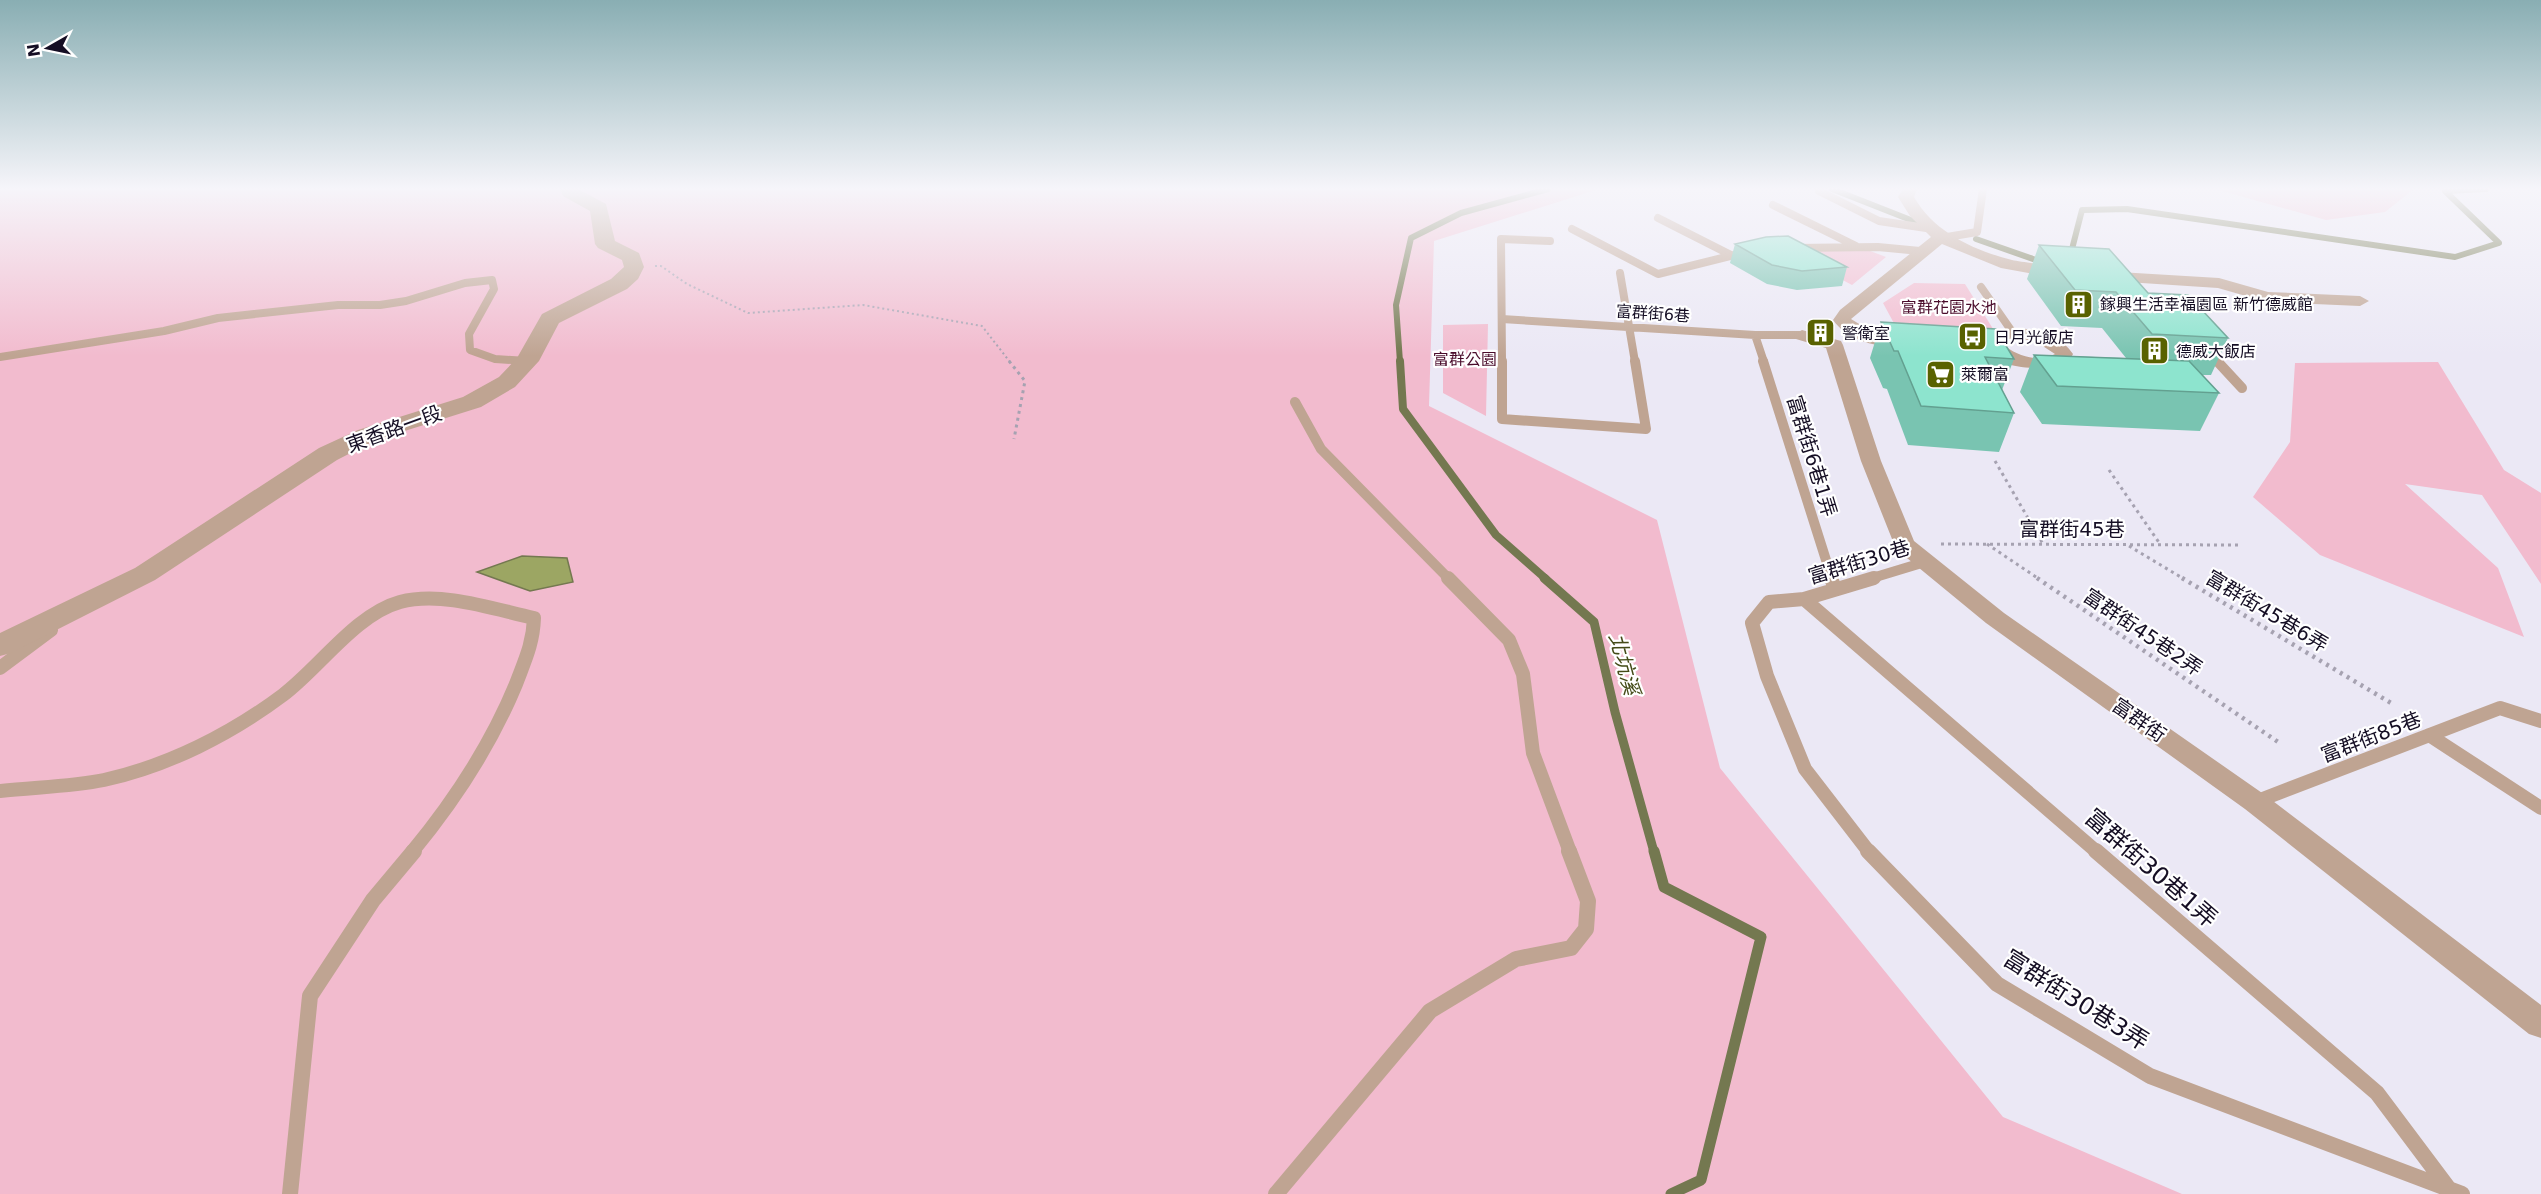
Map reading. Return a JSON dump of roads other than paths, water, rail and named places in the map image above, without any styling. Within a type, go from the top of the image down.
[{"type":"street","name":"東香路一段","points":[[0,645],[145,574],[328,454],[367,435],[472,402],[507,382],[527,361],[550,319],[620,284],[631,275],[634,267],[632,257],[606,245]]},
{"type":"street","points":[[1844,332],[1847,311],[1894,278],[1926,245]]},
{"type":"street","points":[[1963,245],[2007,264],[2081,275],[2220,284],[2266,297],[2360,301]]},
{"type":"street","points":[[1802,335],[1844,332],[1879,339],[1925,342]]},
{"type":"street","name":"富群街","points":[[1844,332],[1871,461],[1904,544],[1995,618],[2255,802],[2541,1024]]},
{"type":"street","points":[[1971,344],[1994,346],[2006,355],[2027,362],[2049,364],[2062,358],[2064,354],[2056,344],[2035,336],[2013,333],[1996,337],[1994,346]]},
{"type":"lane","points":[[1501,245],[1502,419],[1646,429],[1620,273]]},
{"type":"lane","points":[[1602,245],[1658,274],[1752,251]]},
{"type":"lane","points":[[1711,245],[1733,256]]},
{"type":"lane","points":[[1852,245],[1857,247]]},
{"type":"lane","points":[[1787,248],[1857,247],[1920,251]]},
{"type":"lane","points":[[2108,277],[2134,288]]},
{"type":"lane","points":[[0,357],[164,331],[218,318],[338,305],[380,305],[406,301],[465,284],[492,280],[494,289],[469,334],[470,350],[495,359],[527,361]]},
{"type":"lane","points":[[1981,286],[2013,333]]},
{"type":"lane","name":"富群街6巷","points":[[1502,319],[1755,335],[1802,335]]},
{"type":"lane","name":"富群街6巷1弄","points":[[1755,335],[1835,589]]},
{"type":"lane","points":[[2200,342],[2241,388]]},
{"type":"lane","points":[[1276,1194],[1430,1011],[1516,959],[1571,948],[1586,929],[1588,901],[1533,753],[1522,674],[1509,639],[1321,449],[1295,402]]},
{"type":"lane","name":"富群街30巷","points":[[1804,599],[1925,562]]},
{"type":"lane","points":[[0,791],[103,780],[160,764],[203,745],[284,694],[364,623],[397,603],[425,598],[534,618],[533,641],[498,728],[452,804],[373,900],[310,996],[290,1194]]},
{"type":"lane","name":"富群街30巷3弄","points":[[1804,599],[1769,602],[1752,623],[1767,676],[1805,769],[1869,852],[1997,984],[2151,1076],[2456,1192]]},
{"type":"lane","name":"富群街30巷1弄","points":[[1804,599],[2377,1093],[2456,1192]]},
{"type":"lane","points":[[0,668],[75,610]]},
{"type":"lane","name":"富群街85巷","points":[[2255,802],[2500,708],[2541,721]]},
{"type":"lane","points":[[2429,735],[2541,808]]},
{"type":"waterway","name":"北坑溪","points":[[1400,362],[1396,305],[1409,245]]},
{"type":"waterway","name":"北坑溪","points":[[1992,245],[2036,260],[2045,258]]},
{"type":"waterway","name":"北坑溪","points":[[2066,254],[2071,253],[2073,245]]},
{"type":"waterway","name":"北坑溪","points":[[2371,245],[2455,257],[2494,245]]},
{"type":"waterway","name":"北坑溪","points":[[1400,361],[1403,409],[1496,535],[1546,579]]},
{"type":"waterway","name":"北坑溪","points":[[1544,578],[1594,622],[1615,712],[1654,852]]},
{"type":"waterway","name":"北坑溪","points":[[1654,851],[1664,887],[1761,937],[1701,1180],[1671,1194]]},
{"type":"place","name":"鎵興生活幸福園區 新竹德威館","points":[[2079,304]]},
{"type":"place","name":"警衛室","points":[[1821,333]]},
{"type":"place","name":"日月光飯店","points":[[1973,337]]},
{"type":"place","name":"德威大飯店","points":[[2155,351]]},
{"type":"place","name":"萊爾富","points":[[1940,374]]},
{"type":"park label","name":"富群花園水池","points":[[1949,307]]},
{"type":"park label","name":"富群公園","points":[[1465,359]]}]
